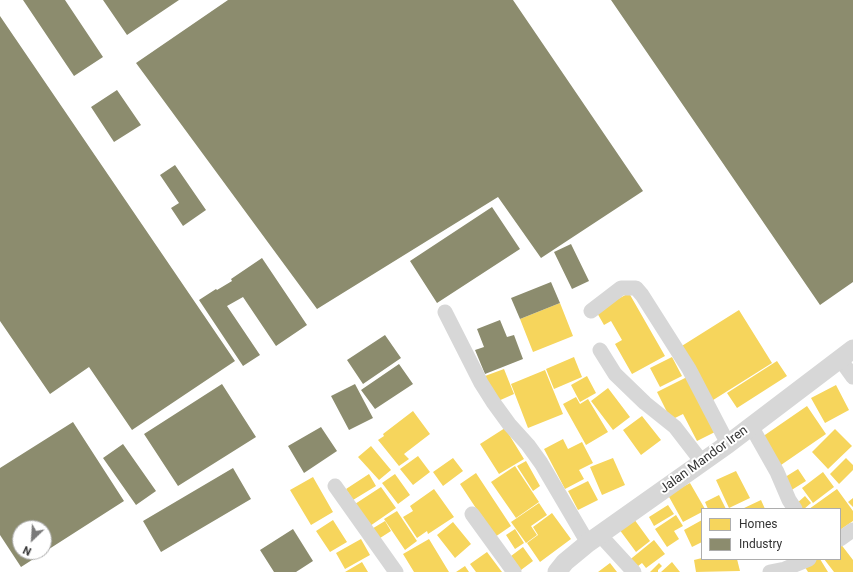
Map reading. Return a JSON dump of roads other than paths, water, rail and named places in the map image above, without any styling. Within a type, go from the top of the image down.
[{"type":"street","points":[[591,311],[621,288],[636,288],[689,369],[728,444]]},
{"type":"street","points":[[444,312],[481,383],[509,424],[528,445],[594,539],[634,572]]},
{"type":"street","points":[[600,350],[615,374],[645,403],[675,427],[702,462]]},
{"type":"street","points":[[846,354],[853,377]]},
{"type":"street","name":"Jalan Mandor Iren","points":[[557,572],[565,562],[594,539],[728,444],[846,354]]},
{"type":"street","points":[[751,426],[777,472],[789,500],[794,508]]},
{"type":"street","points":[[335,486],[396,572]]},
{"type":"street","points":[[472,514],[514,572]]},
{"type":"street","points":[[841,538],[853,530]]},
{"type":"street","points":[[770,572],[785,569],[807,560]]}]
